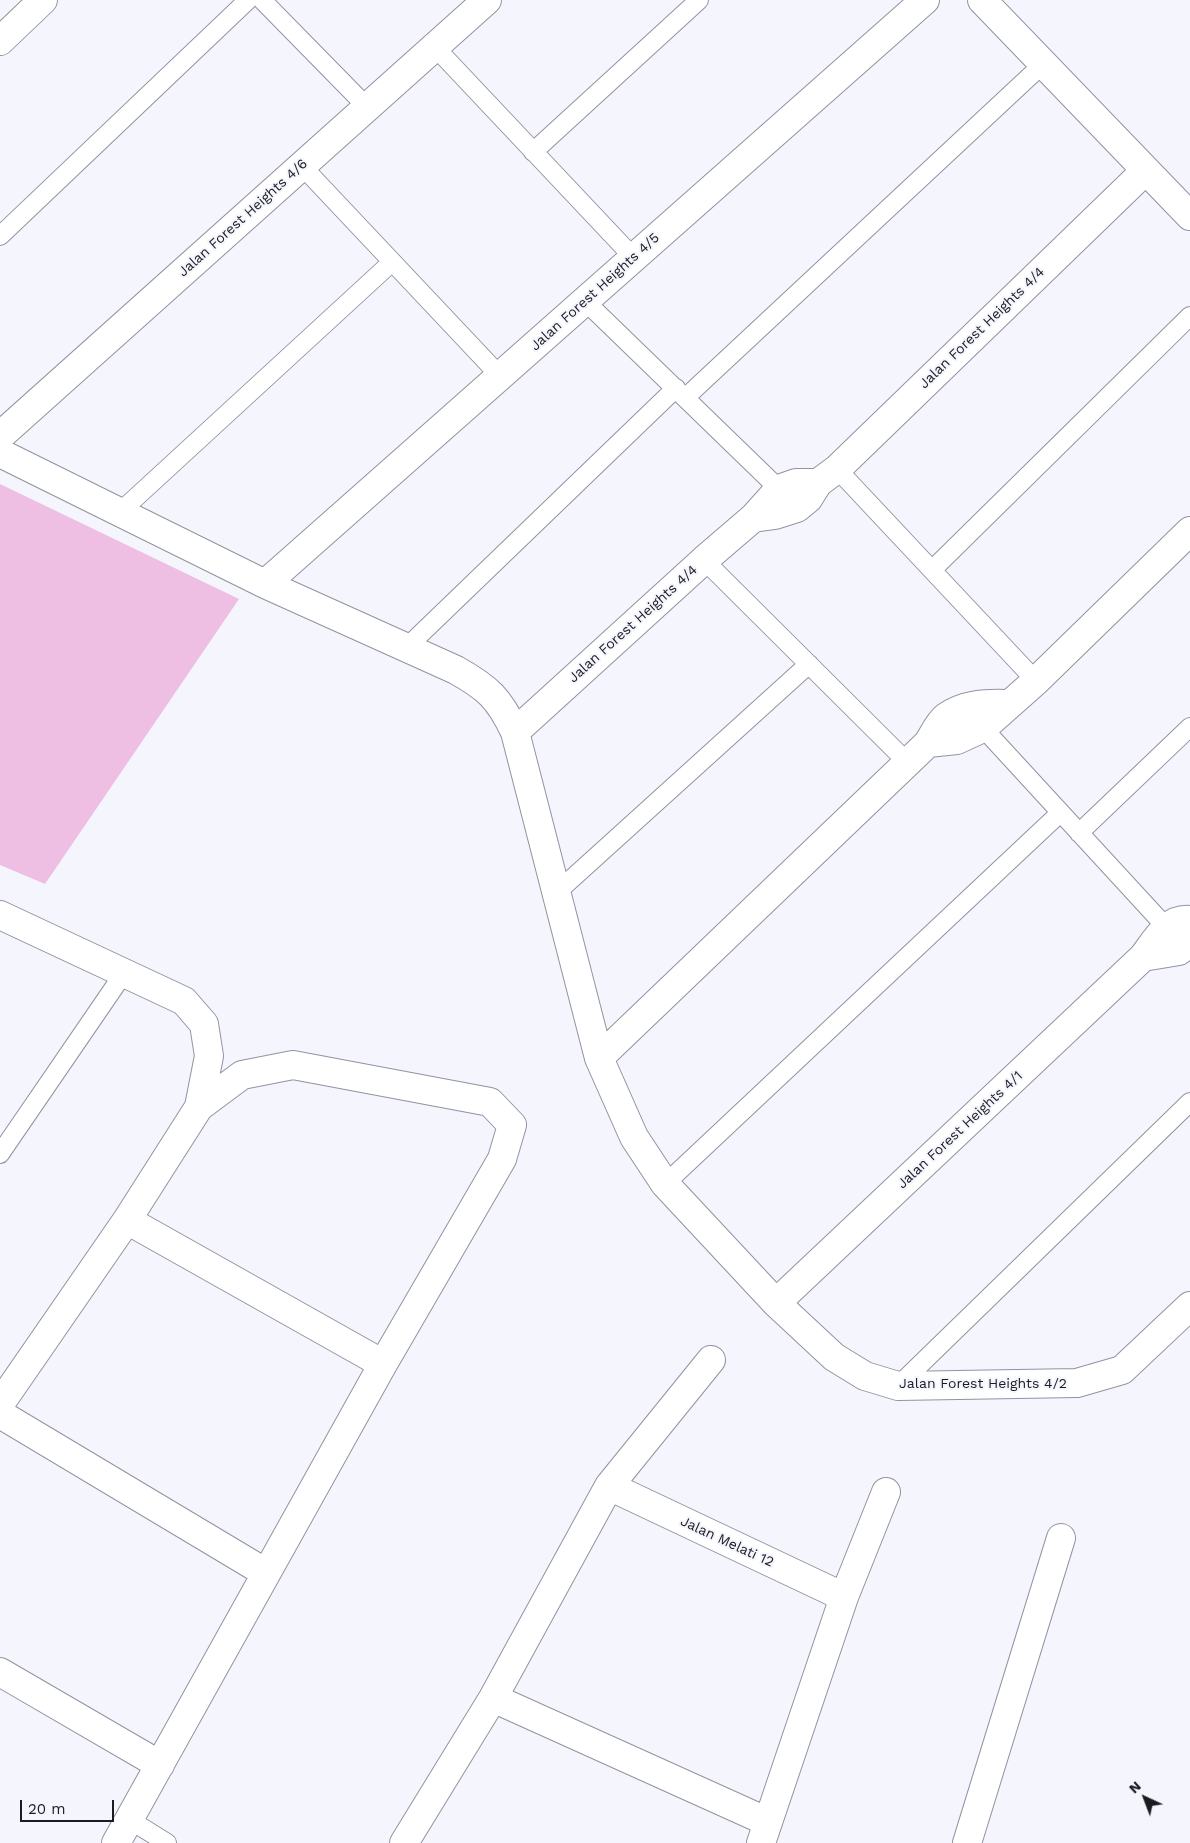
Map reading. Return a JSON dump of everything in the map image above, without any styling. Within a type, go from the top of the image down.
[{"type":"street","points":[[0,41],[43,0]]},
{"type":"street","name":"Jalan Forest Heights 4/6","points":[[0,436],[486,0]]},
{"type":"street","name":"Jalan Forest Heights 4/5","points":[[265,584],[925,0]]},
{"type":"street","points":[[982,0],[1190,216]]},
{"type":"street","name":"Jalan Forest Heights 4/4","points":[[753,518],[775,515],[797,508],[808,499],[828,476],[1145,171]]},
{"type":"street","name":"Jalan Forest Heights 4/2","points":[[0,453],[265,584],[406,648],[484,686],[504,709],[515,732],[599,1058],[634,1137],[664,1184],[776,1303],[834,1357],[865,1376],[898,1386],[1077,1383],[1122,1370],[1190,1306]]},
{"type":"street","points":[[779,488],[828,476]]},
{"type":"street","name":"Jalan Forest Heights 4/4","points":[[515,732],[704,560],[753,518],[779,488]]},
{"type":"street","points":[[928,743],[957,740],[983,728],[1186,542]]},
{"type":"street","points":[[599,1058],[928,743],[945,717],[971,706],[987,703],[1008,704]]},
{"type":"street","points":[[0,916],[184,1001],[204,1024],[209,1056],[199,1107]]},
{"type":"street","name":"Jalan Forest Heights 4/1","points":[[776,1303],[1178,924]]},
{"type":"street","points":[[1144,957],[1186,952]]},
{"type":"street","points":[[0,1404],[127,1220],[199,1107],[242,1075],[293,1065],[490,1102],[512,1125],[502,1159],[383,1364],[116,1843]]},
{"type":"street","points":[[127,1220],[383,1364]]},
{"type":"street","points":[[404,1843],[493,1698],[609,1486],[711,1360]]},
{"type":"street","points":[[0,1414],[266,1574]]},
{"type":"street","name":"Jalan Melati 12","points":[[609,1486],[844,1597]]},
{"type":"street","points":[[493,1698],[764,1832],[844,1597],[886,1492]]},
{"type":"street","points":[[967,1843],[1061,1538]]},
{"type":"street","points":[[0,1672],[160,1765]]},
{"type":"lane","points":[[0,236],[248,0]]},
{"type":"lane","points":[[533,152],[699,0]]},
{"type":"lane","points":[[272,3],[366,108]]},
{"type":"lane","points":[[434,46],[634,258]]},
{"type":"lane","points":[[406,648],[680,393],[1043,64]]},
{"type":"lane","points":[[302,166],[500,376]]},
{"type":"lane","points":[[120,512],[392,262]]},
{"type":"lane","points":[[585,301],[779,488]]},
{"type":"lane","points":[[932,570],[1190,316]]},
{"type":"lane","points":[[828,476],[932,570],[1036,681]]},
{"type":"lane","points":[[704,560],[907,762]]},
{"type":"lane","points":[[556,893],[808,664]]},
{"type":"lane","points":[[1079,833],[1190,727]]},
{"type":"lane","points":[[983,728],[1079,833],[1178,924]]},
{"type":"lane","points":[[664,1184],[1060,813]]},
{"type":"lane","points":[[0,1154],[124,973]]},
{"type":"lane","points":[[898,1386],[1190,1102]]},
{"type":"lane","points":[[130,1820],[167,1843]]},
{"type":"shaded area","points":[[0,484],[239,599],[45,884],[0,865]]}]
